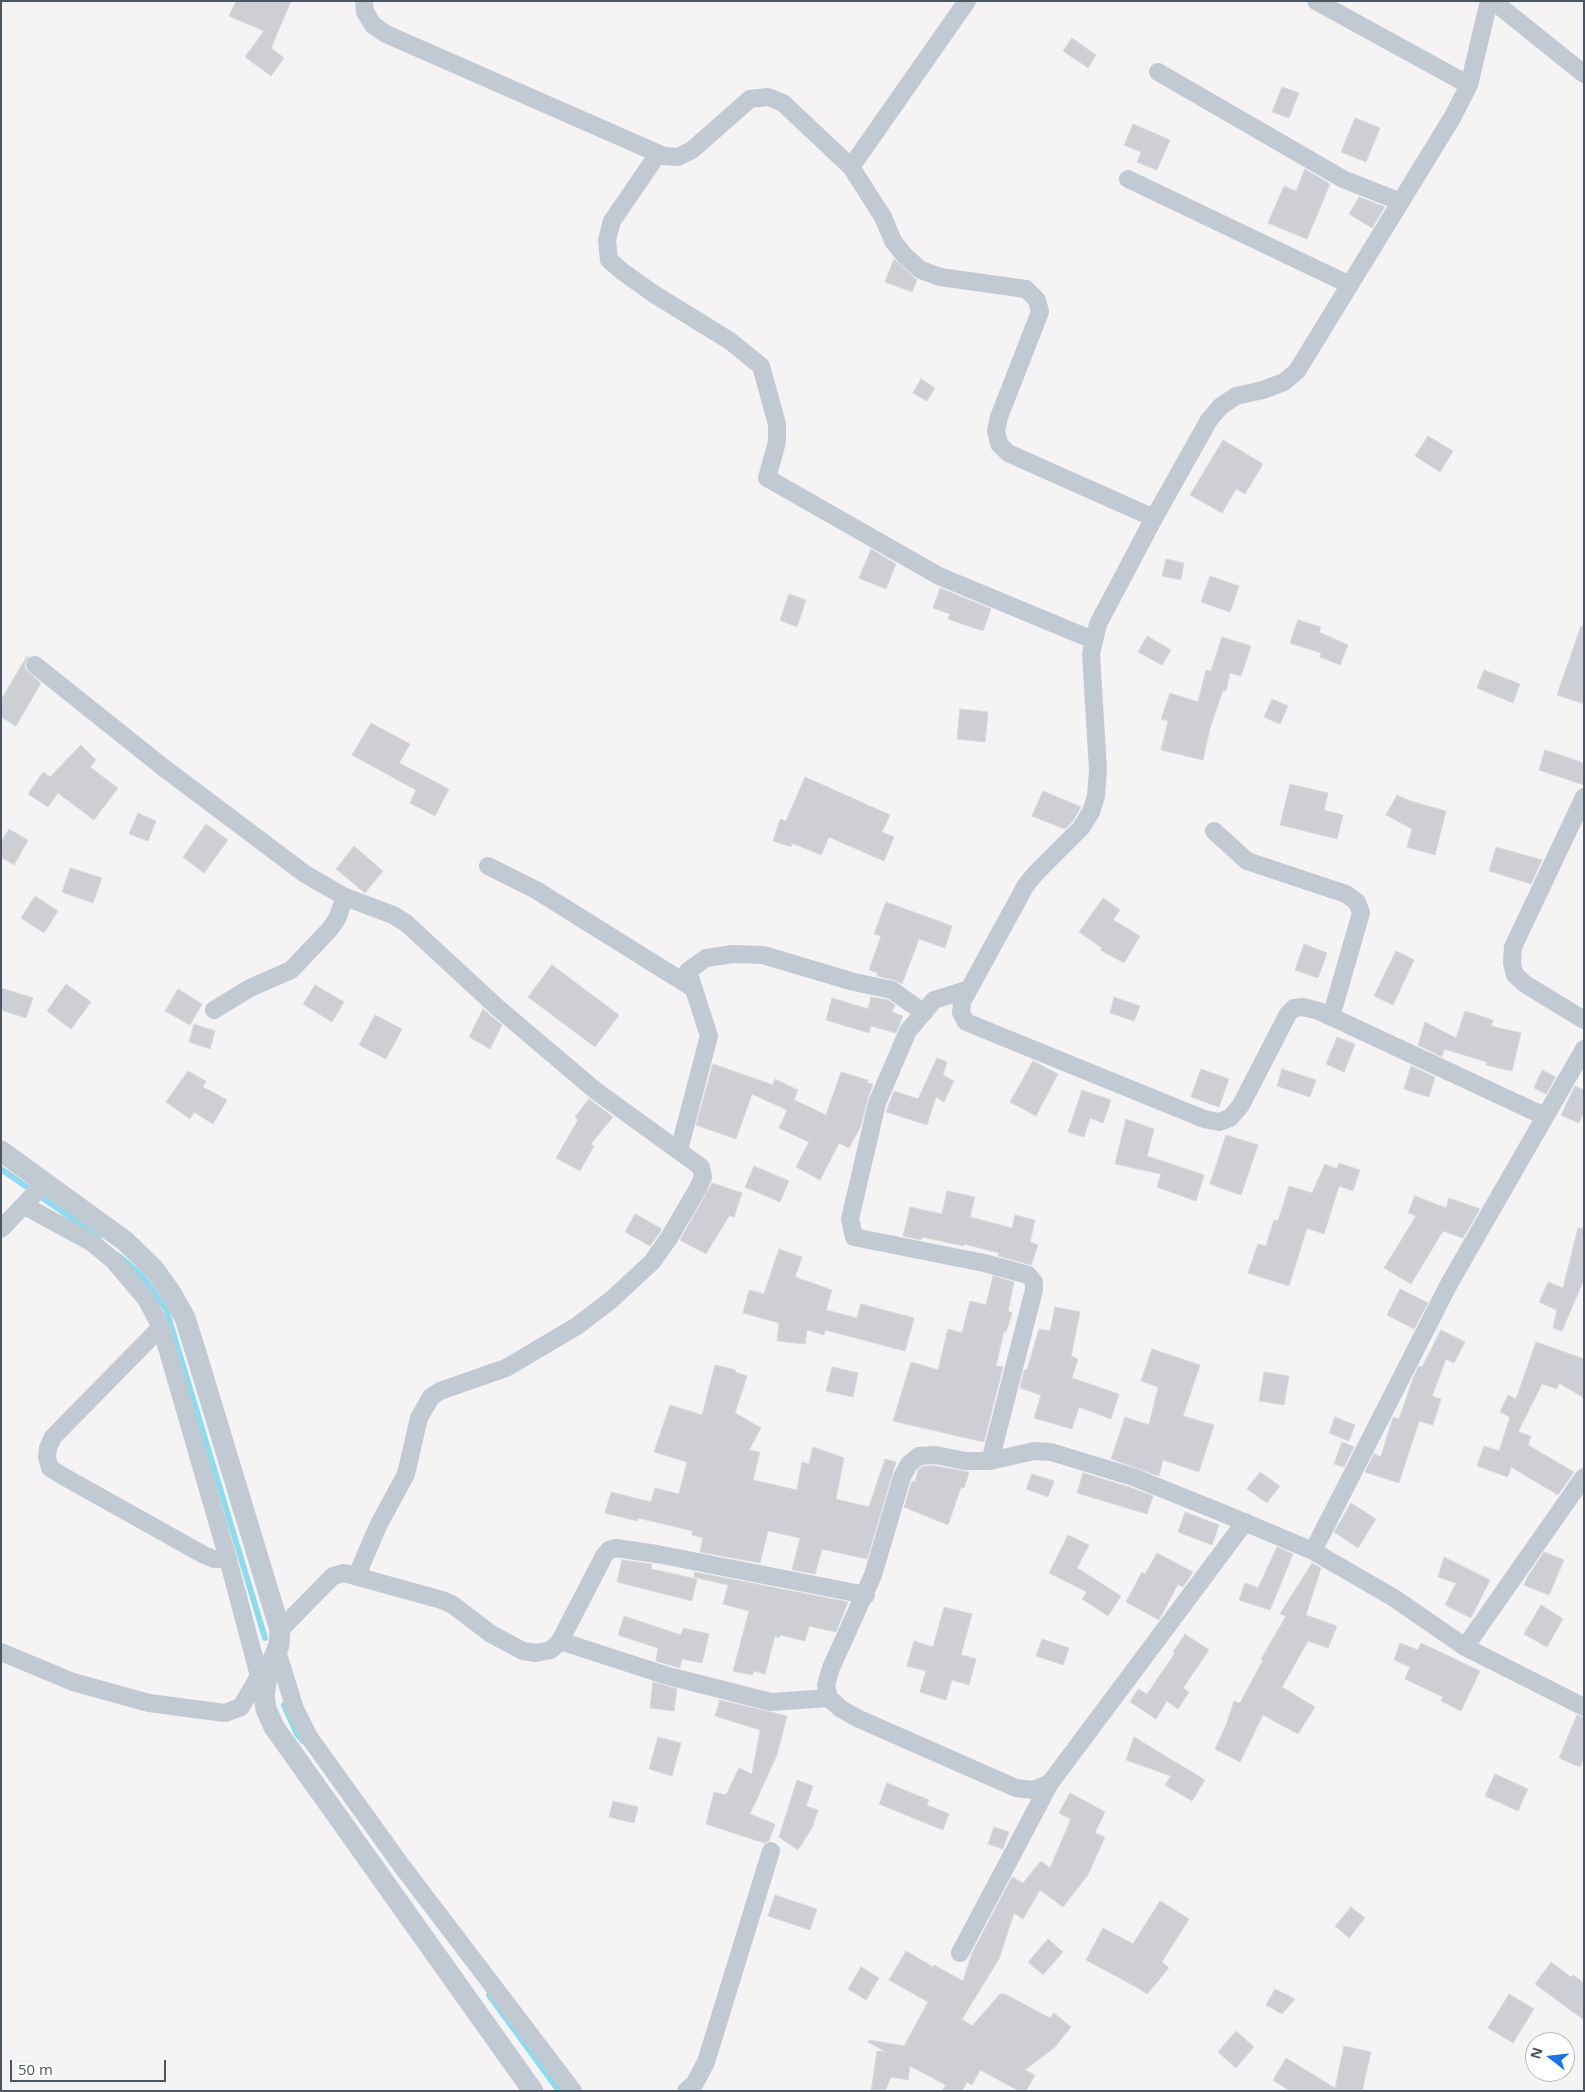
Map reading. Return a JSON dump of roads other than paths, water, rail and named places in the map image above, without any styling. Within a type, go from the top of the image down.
[{"type":"street","points":[[364,1],[364,12],[373,25],[386,34],[658,154],[678,157],[692,150],[750,99],[768,98],[783,104],[851,167],[882,217],[892,241],[904,256],[921,270],[940,277],[1026,289],[1037,300],[1040,312],[999,417],[996,431],[999,444],[1008,454],[1154,518]]},
{"type":"street","points":[[851,167],[967,1]]},
{"type":"street","points":[[1316,1],[1469,85]]},
{"type":"street","points":[[1489,1],[1469,85],[1452,118],[1297,371],[1284,382],[1264,390],[1236,396],[1221,406],[1209,420],[1098,624],[1091,654],[1098,770],[1096,796],[1091,812],[1081,828],[1026,884],[962,1002],[961,1013],[966,1022],[1204,1119],[1219,1122],[1230,1118],[1241,1106],[1288,1014],[1294,1008],[1303,1007],[1331,1017],[1544,1116]]},
{"type":"street","points":[[1493,1],[1584,74]]},
{"type":"street","points":[[1158,72],[1344,178],[1401,202]]},
{"type":"street","points":[[658,154],[612,221],[607,240],[609,260],[622,272],[654,294],[730,340],[761,366],[777,424],[777,442],[768,478],[939,576],[1093,640]]},
{"type":"street","points":[[1128,179],[1350,285]]},
{"type":"street","points":[[35,665],[164,768],[305,874],[345,897],[393,915],[406,923],[498,1008],[581,1078],[701,1167],[703,1176],[669,1238],[652,1262],[611,1300],[577,1326],[506,1368],[440,1390],[431,1397],[419,1418],[406,1474],[378,1526],[357,1575]]},
{"type":"street","points":[[1584,796],[1514,947],[1512,963],[1515,975],[1525,984],[1584,1020]]},
{"type":"street","points":[[1214,831],[1247,861],[1346,894],[1358,902],[1361,913],[1331,1017]]},
{"type":"street","points":[[488,866],[536,890],[694,988]]},
{"type":"street","points":[[214,1010],[250,988],[291,970],[330,929],[337,919],[345,897]]},
{"type":"street","points":[[679,1150],[709,1036],[688,971],[706,958],[733,954],[763,955],[854,982],[892,990],[924,1013]]},
{"type":"street","points":[[969,989],[934,1000],[908,1031],[877,1102],[850,1219],[854,1237],[984,1262],[1028,1275],[1034,1282],[1034,1290],[990,1460]]},
{"type":"street","points":[[1313,1551],[1450,1284],[1544,1116],[1584,1049]]},
{"type":"street","points":[[1,1151],[35,1194],[113,1260],[146,1299],[161,1327],[228,1559],[264,1673],[266,1708],[274,1727],[533,2091]]},
{"type":"street","points":[[1,1230],[35,1194]]},
{"type":"street","points":[[35,1194],[125,1241],[154,1269],[171,1293],[185,1318],[279,1641],[295,1709],[309,1737],[401,1865],[573,2091]]},
{"type":"street","points":[[161,1327],[53,1437],[48,1448],[47,1457],[50,1468],[204,1555],[214,1559],[228,1559]]},
{"type":"street","points":[[1050,1783],[1033,1790],[1016,1788],[856,1718],[841,1709],[829,1698],[826,1685],[831,1668],[874,1575],[902,1477],[909,1464],[919,1456],[936,1455],[966,1460],[990,1460],[1034,1451],[1051,1452],[1133,1477],[1313,1551],[1394,1598],[1465,1646],[1584,1707]]},
{"type":"street","points":[[1465,1646],[1584,1477]]},
{"type":"street","points":[[960,1953],[1050,1783],[1245,1522]]},
{"type":"street","points":[[1,1652],[11,1658],[73,1682],[130,1698],[150,1703],[225,1713],[241,1707],[264,1673],[279,1641],[333,1576],[344,1572],[447,1603],[491,1634],[522,1651],[536,1653],[551,1650],[560,1641],[604,1556],[609,1550],[616,1548],[657,1554],[866,1595]]},
{"type":"street","points":[[560,1641],[668,1676],[771,1702],[829,1698]]},
{"type":"street","points":[[686,2091],[694,2083],[706,2062],[771,1851]]},
{"type":"waterway","points":[[1,1169],[99,1237]]},
{"type":"waterway","points":[[119,1256],[142,1276],[166,1309],[265,1638]]},
{"type":"waterway","points":[[284,1705],[297,1734],[303,1741]]},
{"type":"waterway","points":[[489,1995],[559,2091]]}]
